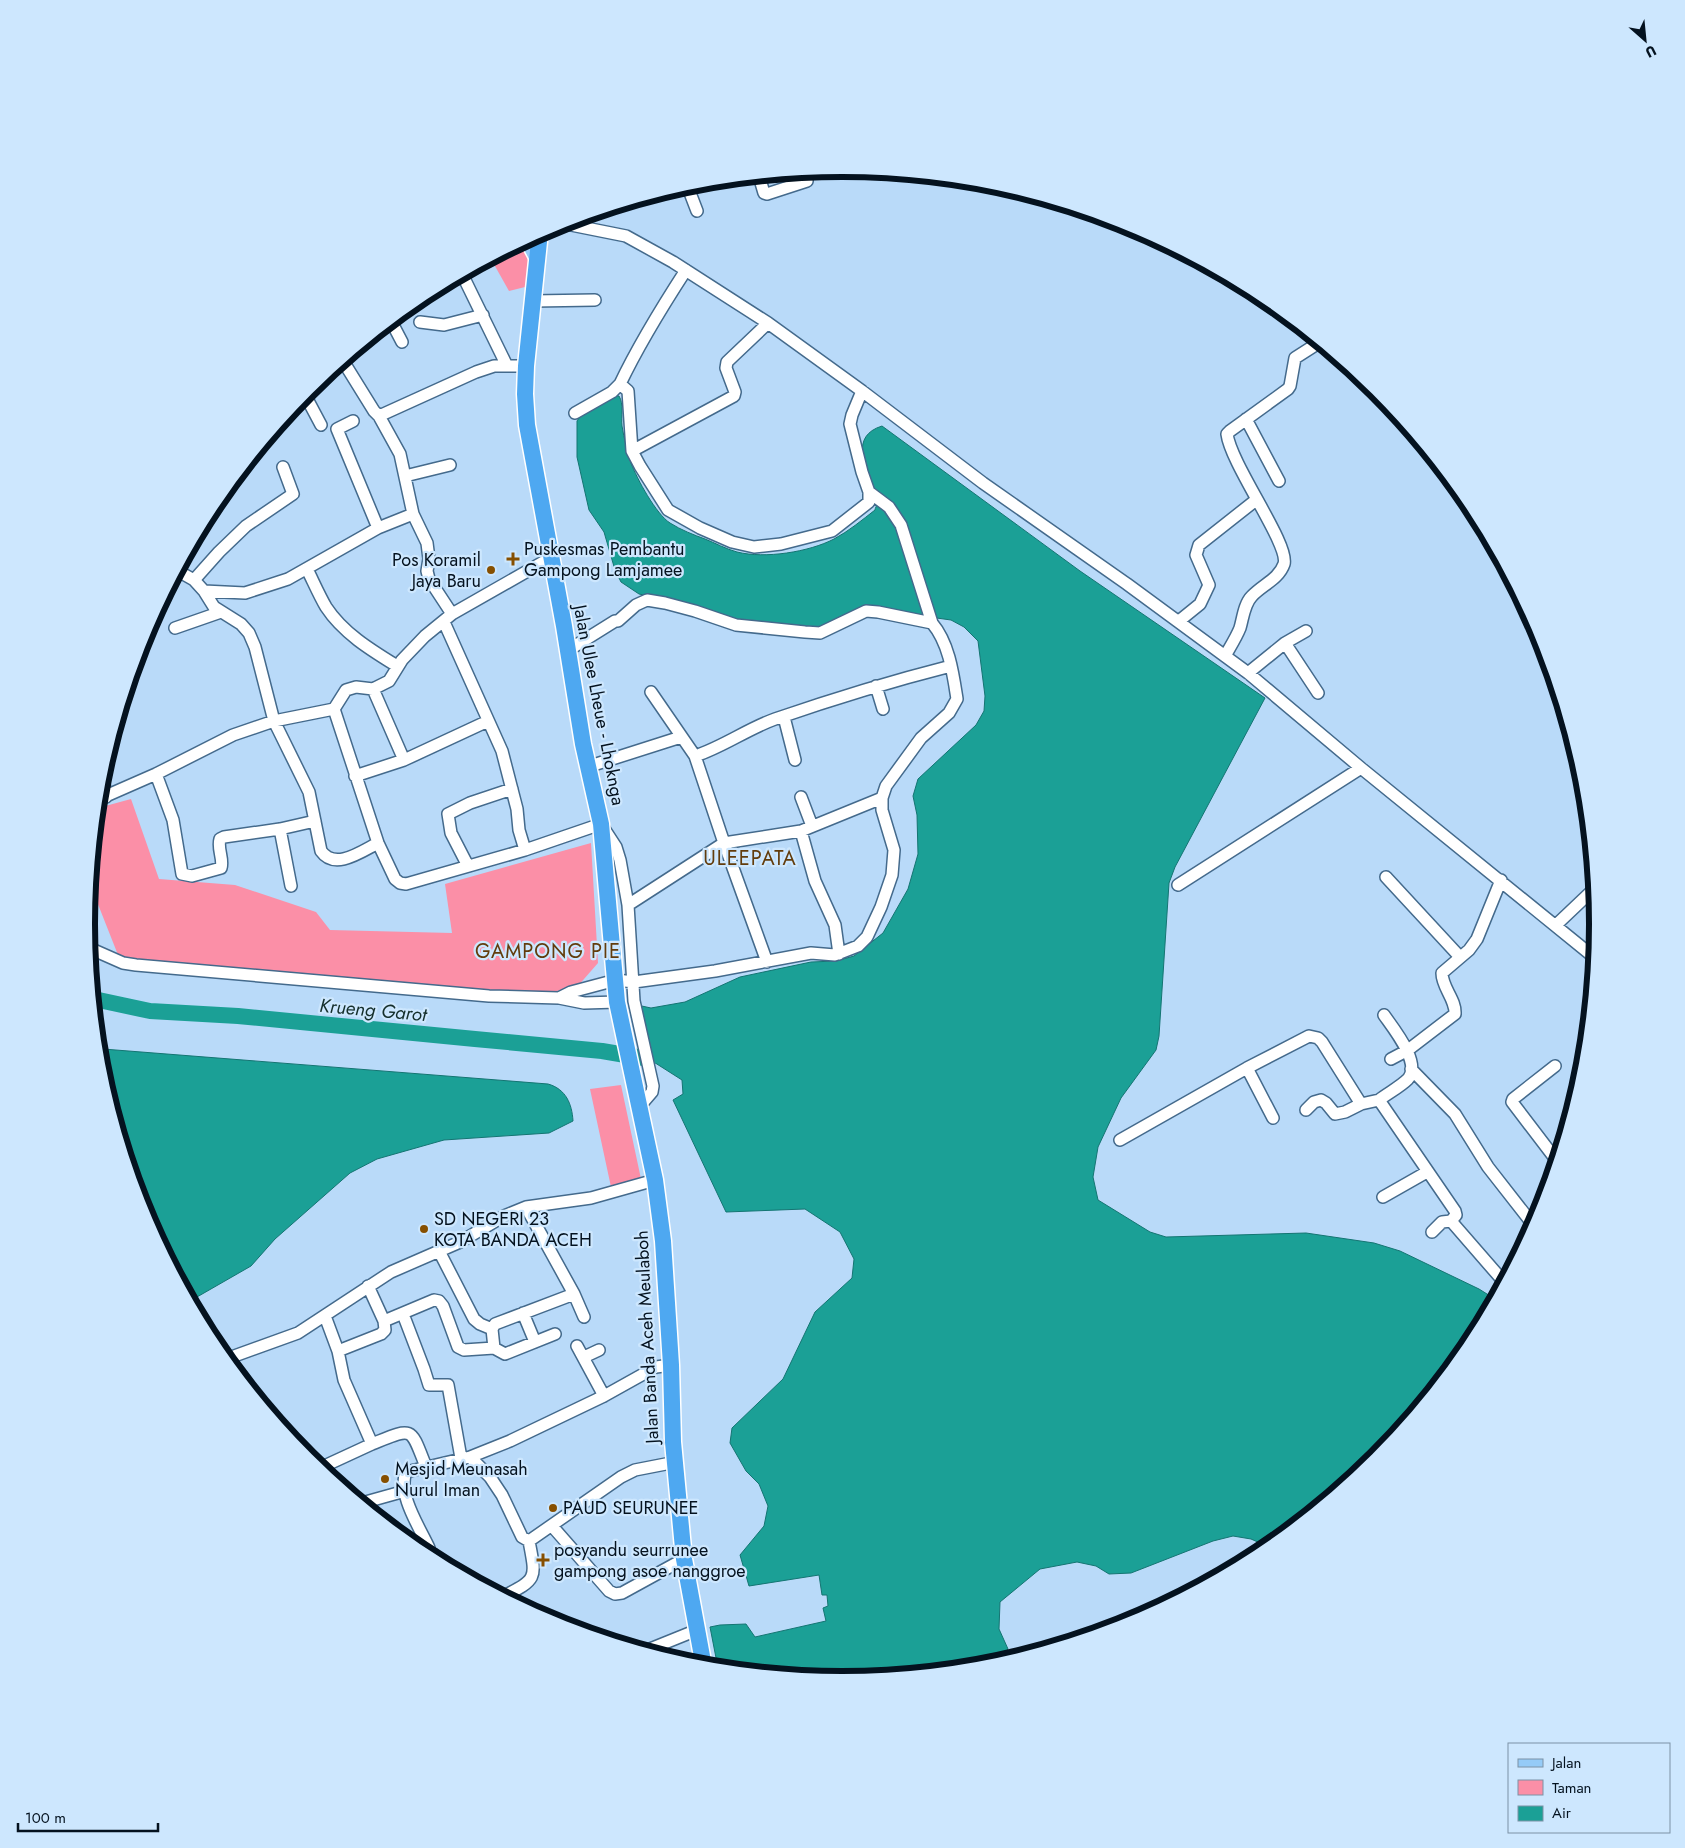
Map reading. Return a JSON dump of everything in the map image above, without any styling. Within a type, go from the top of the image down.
[{"type":"highway","name":"Jalan Ulee Lheue - Lhoknga","points":[[538,241],[526,366],[527,425],[552,556],[587,767],[602,824],[617,1005]]},
{"type":"highway","name":"Jalan Banda Aceh Meulaboh","points":[[617,1005],[655,1180],[663,1241],[672,1365],[673,1442],[684,1559],[702,1658]]},
{"type":"main road","points":[[530,245],[536,256]]},
{"type":"street","points":[[761,181],[764,193],[767,194],[807,181]]},
{"type":"street","points":[[690,193],[697,211]]},
{"type":"street","points":[[575,226],[626,236],[686,270],[768,323],[862,391],[983,483],[1226,656],[1589,953]]},
{"type":"street","points":[[575,413],[612,392],[620,384],[640,344],[686,270]]},
{"type":"street","points":[[465,279],[507,366]]},
{"type":"street","points":[[533,301],[595,300]]},
{"type":"street","points":[[420,322],[444,325],[483,315]]},
{"type":"street","points":[[632,451],[734,396],[735,392],[726,368],[727,362],[768,323]]},
{"type":"street","points":[[394,326],[402,342]]},
{"type":"street","points":[[1226,656],[1239,630],[1248,600],[1278,574],[1284,563],[1280,543],[1242,473],[1228,434],[1288,389],[1296,358],[1315,345]]},
{"type":"street","points":[[345,366],[379,416],[400,454],[413,514],[427,543],[429,559],[427,571],[429,579],[452,614]]},
{"type":"street","points":[[379,416],[476,372],[494,366],[526,366]]},
{"type":"street","points":[[620,384],[628,392],[632,451],[668,510],[700,528],[732,542],[754,547],[781,544],[832,532],[867,504],[871,493]]},
{"type":"street","points":[[559,998],[571,992],[616,980],[634,982],[767,962],[811,953],[839,954],[858,946],[867,937],[892,875],[894,850],[882,810],[882,798],[886,786],[921,738],[949,712],[956,700],[951,666],[941,635],[931,622],[901,525],[889,507],[871,493],[862,472],[850,424],[862,391]]},
{"type":"street","points":[[308,401],[321,425]]},
{"type":"street","points":[[1246,419],[1279,481]]},
{"type":"street","points":[[353,421],[336,430],[378,528]]},
{"type":"street","points":[[405,476],[450,465]]},
{"type":"street","points":[[194,580],[246,526],[294,494],[283,467]]},
{"type":"street","points":[[1179,622],[1200,604],[1209,585],[1196,555],[1199,545],[1256,500]]},
{"type":"street","points":[[204,592],[245,592],[288,579],[378,528],[413,514]]},
{"type":"street","points":[[106,796],[156,774],[233,735],[274,721],[334,709],[346,690],[356,687],[373,689],[388,681],[393,676],[397,666],[425,636],[452,614],[552,556]]},
{"type":"street","points":[[307,569],[327,607],[338,622],[367,648],[397,666]]},
{"type":"street","points":[[182,573],[194,580],[214,607],[241,624],[249,633],[255,647],[274,721],[309,792],[321,851],[330,860],[337,860],[346,858],[378,843]]},
{"type":"street","points":[[567,651],[615,621],[618,621],[636,605],[647,600],[695,611],[736,625],[805,632],[820,633],[866,612],[878,612],[931,622]]},
{"type":"street","points":[[175,628],[221,612]]},
{"type":"street","points":[[444,622],[502,751],[525,850]]},
{"type":"street","points":[[1248,673],[1285,643],[1306,631]]},
{"type":"street","points":[[1285,643],[1318,693]]},
{"type":"street","points":[[695,756],[774,720],[876,686],[951,666]]},
{"type":"street","points":[[876,686],[883,709]]},
{"type":"street","points":[[373,689],[404,760]]},
{"type":"street","points":[[651,692],[695,756],[724,844],[767,962]]},
{"type":"street","points":[[334,709],[378,843],[395,879],[400,883],[406,884],[525,850],[602,824],[616,847],[620,860],[628,905],[634,1001],[653,1086],[652,1092],[640,1106]]},
{"type":"street","points":[[784,717],[795,760]]},
{"type":"street","points":[[355,776],[404,760],[488,721]]},
{"type":"street","points":[[587,767],[681,737]]},
{"type":"street","points":[[1178,885],[1361,768]]},
{"type":"street","points":[[156,774],[173,820],[182,874],[192,876],[221,868],[223,864],[219,843],[220,839],[224,837],[280,829],[315,821]]},
{"type":"street","points":[[468,866],[451,833],[448,814],[470,803],[512,788]]},
{"type":"street","points":[[801,797],[812,826]]},
{"type":"street","points":[[628,905],[724,844],[801,831],[882,798]]},
{"type":"street","points":[[280,829],[291,886]]},
{"type":"street","points":[[801,831],[815,881],[835,925],[839,954]]},
{"type":"street","points":[[1386,877],[1460,957]]},
{"type":"street","points":[[1391,1059],[1408,1050],[1455,1014],[1455,1007],[1442,980],[1442,973],[1468,950],[1477,939],[1501,880]]},
{"type":"street","points":[[1556,925],[1589,894]]},
{"type":"street","points":[[96,951],[123,963],[136,965],[489,996],[559,998],[584,1003],[617,1005]]},
{"type":"street","points":[[1306,1110],[1314,1102],[1321,1100],[1326,1103],[1334,1114],[1345,1112],[1361,1104],[1379,1100],[1409,1078],[1412,1069],[1408,1050],[1384,1015]]},
{"type":"street","points":[[1120,1140],[1247,1068],[1309,1036],[1314,1036],[1322,1042],[1361,1104]]},
{"type":"street","points":[[1553,1155],[1512,1102],[1519,1094],[1555,1066]]},
{"type":"street","points":[[1247,1068],[1274,1118]]},
{"type":"street","points":[[1412,1069],[1455,1114],[1488,1168],[1529,1219]]},
{"type":"street","points":[[1379,1100],[1456,1215],[1451,1221],[1442,1222],[1432,1232]]},
{"type":"street","points":[[1383,1197],[1427,1172]]},
{"type":"street","points":[[233,1356],[298,1333],[391,1272],[460,1242],[504,1216],[526,1207],[591,1198],[655,1180]]},
{"type":"street","points":[[526,1207],[574,1294],[584,1317]]},
{"type":"street","points":[[1451,1221],[1501,1278]]},
{"type":"street","points":[[439,1251],[474,1319],[492,1329]]},
{"type":"street","points":[[338,1351],[381,1334],[385,1330],[384,1321],[368,1286]]},
{"type":"street","points":[[492,1329],[500,1322],[574,1294]]},
{"type":"street","points":[[384,1321],[434,1300],[439,1301],[446,1313],[458,1347],[464,1350],[494,1348],[505,1354],[555,1334]]},
{"type":"street","points":[[523,1313],[535,1342]]},
{"type":"street","points":[[402,1314],[429,1386],[448,1385],[466,1457],[490,1477],[502,1495],[522,1537],[529,1541],[534,1568],[533,1575],[524,1586],[510,1593]]},
{"type":"street","points":[[325,1316],[338,1351],[344,1380],[372,1444]]},
{"type":"street","points":[[492,1329],[494,1348]]},
{"type":"street","points":[[577,1346],[604,1396]]},
{"type":"street","points":[[584,1357],[599,1350]]},
{"type":"street","points":[[428,1547],[411,1510],[405,1491],[403,1480],[406,1472],[466,1457],[540,1428],[656,1367],[672,1365]]},
{"type":"street","points":[[327,1465],[402,1432],[410,1433],[415,1438],[426,1467]]},
{"type":"street","points":[[529,1541],[621,1477],[635,1470],[676,1462]]},
{"type":"street","points":[[368,1501],[405,1491]]},
{"type":"street","points":[[552,1526],[609,1592],[615,1594],[622,1593],[684,1559]]},
{"type":"street","points":[[655,1647],[697,1630]]},
{"type":"green space","points":[[527,247],[531,279],[529,286],[509,291],[494,264]]},
{"type":"green space","points":[[131,799],[159,879],[235,885],[316,912],[330,930],[452,933],[445,884],[591,843],[598,963],[577,987],[541,994],[120,960],[96,899],[101,826],[104,806]]},
{"type":"green space","points":[[621,1085],[641,1179],[611,1187],[590,1089]]},
{"type":"water","points":[[612,395],[619,396],[622,406],[622,426],[631,463],[648,496],[659,512],[670,523],[683,530],[733,551],[760,555],[800,551],[824,544],[850,529],[875,510],[877,501],[862,452],[866,437],[872,431],[882,426],[1080,571],[1265,698],[1175,867],[1169,883],[1159,1036],[1156,1050],[1121,1098],[1098,1147],[1093,1177],[1098,1200],[1150,1232],[1166,1237],[1306,1233],[1374,1243],[1400,1251],[1491,1296],[1436,1379],[1405,1417],[1371,1453],[1335,1486],[1298,1517],[1261,1544],[1251,1539],[1233,1536],[1213,1541],[1131,1573],[1109,1574],[1096,1566],[1077,1562],[1040,1569],[1000,1602],[999,1629],[1008,1649],[1004,1653],[988,1657],[940,1665],[842,1672],[794,1670],[716,1660],[710,1627],[746,1624],[755,1637],[826,1621],[823,1608],[828,1606],[827,1595],[822,1595],[819,1575],[749,1586],[740,1555],[764,1526],[768,1506],[759,1484],[746,1471],[730,1443],[732,1428],[783,1379],[815,1312],[852,1278],[854,1259],[840,1232],[805,1209],[726,1212],[673,1100],[683,1094],[682,1080],[649,1059],[637,1005],[651,1008],[685,1002],[740,977],[811,962],[836,961],[854,956],[883,933],[908,889],[918,854],[917,815],[913,796],[918,779],[976,725],[984,711],[985,696],[978,641],[964,627],[951,620],[879,610],[824,627],[809,628],[753,624],[639,594],[621,582],[615,570],[604,532],[589,510],[577,457],[577,421],[582,413]]},
{"type":"water","points":[[106,1049],[548,1084],[564,1093],[567,1098],[573,1121],[549,1133],[444,1140],[377,1159],[350,1173],[275,1239],[251,1266],[195,1298],[172,1255],[152,1210],[135,1164],[120,1117]]},
{"type":"waterway","name":"Krueng Garot","points":[[99,1000],[150,1011],[238,1016],[602,1051],[649,1059]]},
{"type":"place","name":"Puskesmas Pembantu Gampong Lamjamee","points":[[513,559]]},
{"type":"place","name":"Pos Koramil Jaya Baru","points":[[491,570]]},
{"type":"place","name":"SD NEGERI 23 KOTA BANDA ACEH","points":[[424,1229]]},
{"type":"place","name":"Mesjid Meunasah Nurul Iman","points":[[385,1479]]},
{"type":"place","name":"PAUD SEURUNEE","points":[[553,1508]]},
{"type":"place","name":"posyandu seurrunee gampong asoe nanggroe","points":[[543,1560]]},
{"type":"district","name":"ULEEPATA","points":[[750,858]]},
{"type":"district","name":"GAMPONG PIE","points":[[548,951]]}]
